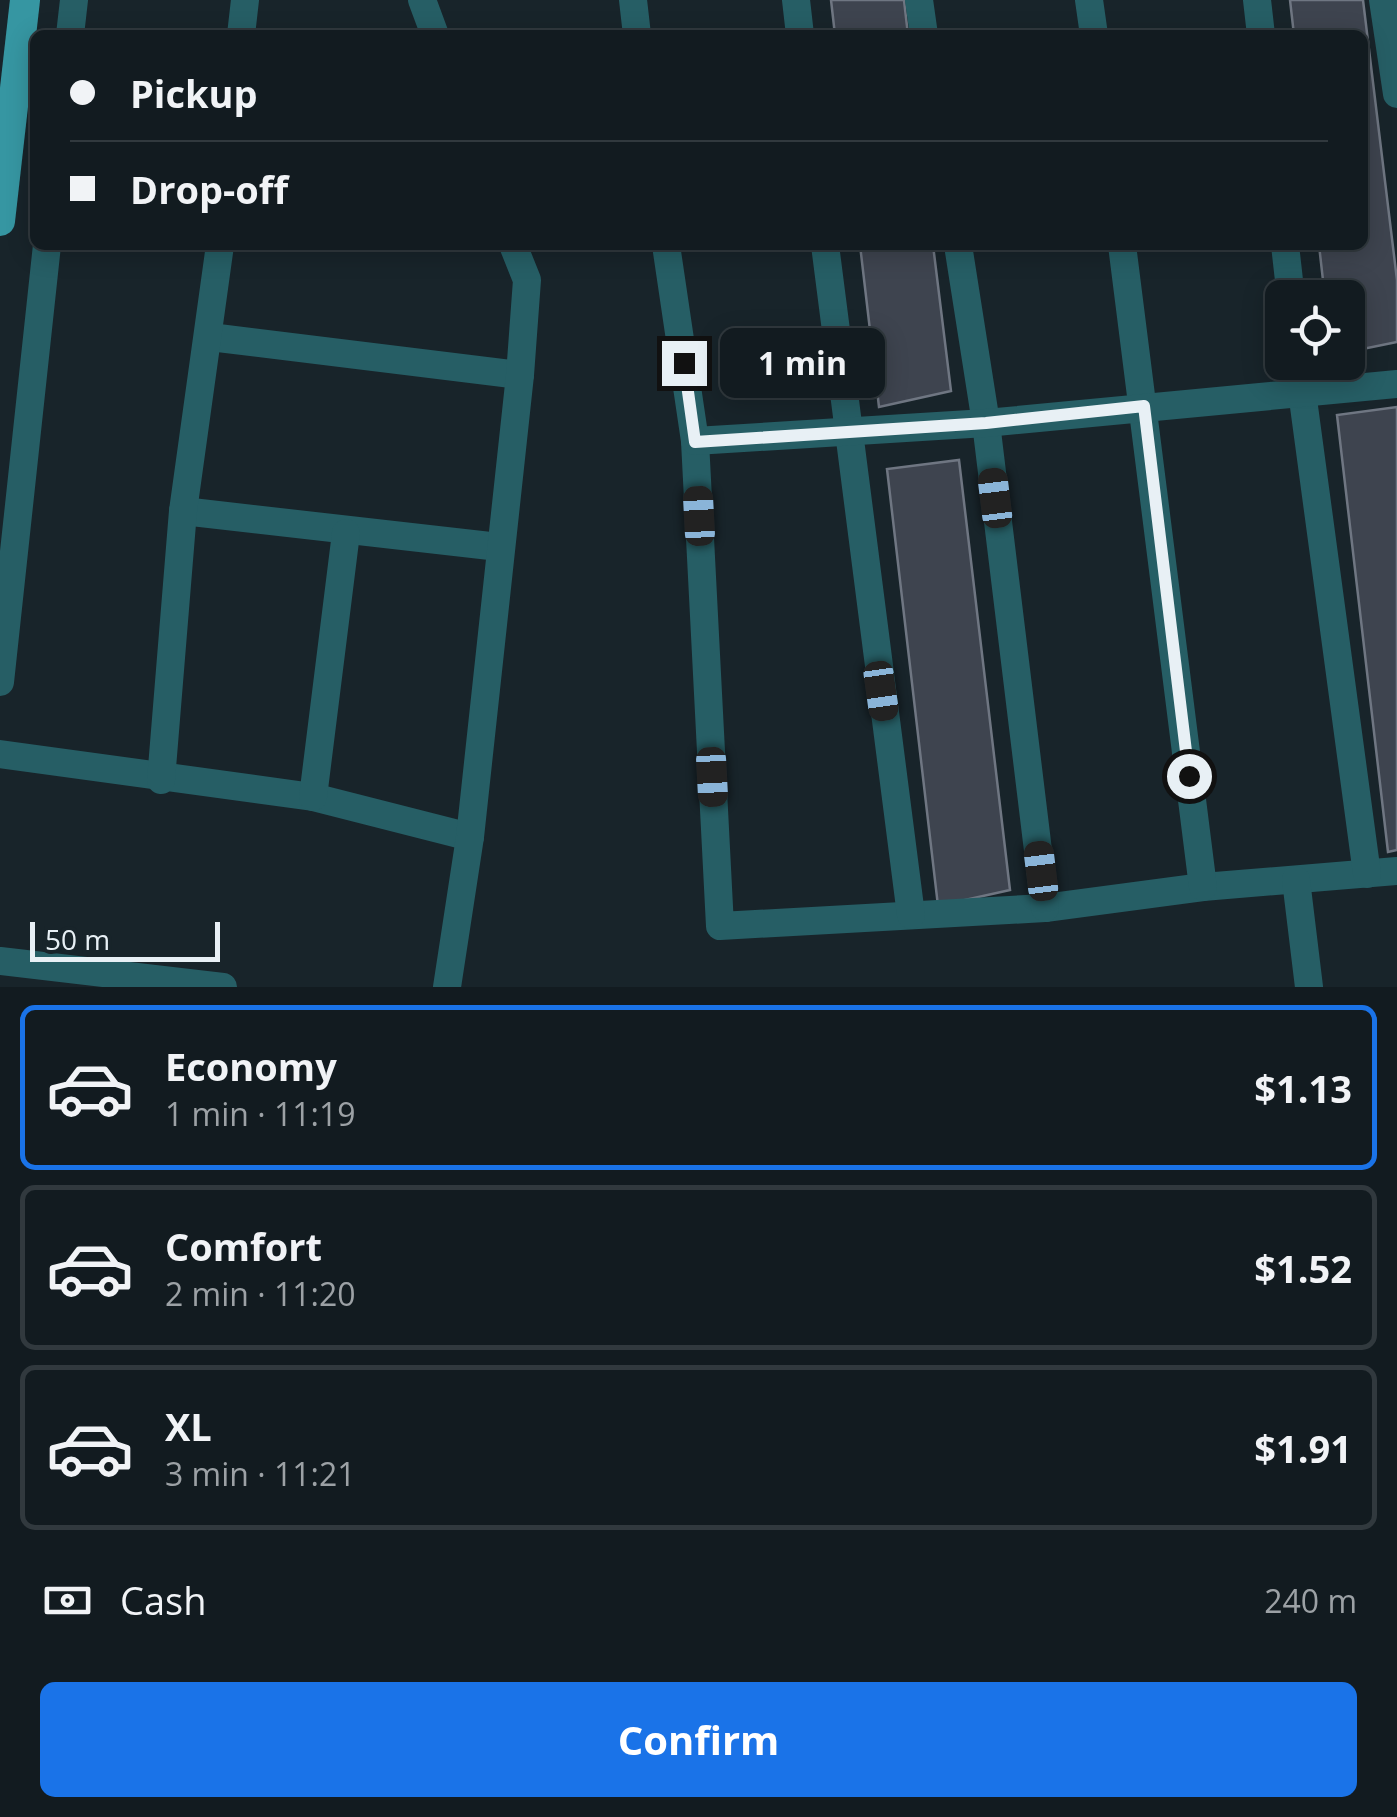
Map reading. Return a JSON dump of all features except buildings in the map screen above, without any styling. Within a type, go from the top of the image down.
[{"type":"main road","points":[[0,221],[25,0]]},
{"type":"street","points":[[71,30],[74,0]]},
{"type":"street","points":[[241,30],[244,0]]},
{"type":"street","points":[[422,0],[433,30]]},
{"type":"street","points":[[634,0],[637,30]]},
{"type":"street","points":[[796,0],[799,30]]},
{"type":"street","points":[[919,0],[923,30]]},
{"type":"street","points":[[1089,0],[1093,30]]},
{"type":"street","points":[[1257,0],[1260,30]]},
{"type":"street","points":[[1383,0],[1397,94]]},
{"type":"street","points":[[0,682],[46,250]]},
{"type":"street","points":[[161,780],[183,511],[219,250]]},
{"type":"street","points":[[447,987],[470,837],[520,374],[526,280],[516,250]]},
{"type":"street","points":[[667,250],[695,442],[720,926],[1045,908],[1203,887],[1397,871]]},
{"type":"street","points":[[826,250],[911,915]]},
{"type":"street","points":[[959,250],[986,423],[1045,908]]},
{"type":"street","points":[[1123,250],[1203,887]]},
{"type":"street","points":[[1285,250],[1288,280]]},
{"type":"street","points":[[210,337],[520,374]]},
{"type":"street","points":[[1300,380],[1367,874]]},
{"type":"street","points":[[695,442],[986,423],[1397,384]]},
{"type":"street","points":[[183,511],[346,533],[499,547]]},
{"type":"street","points":[[313,798],[346,533]]},
{"type":"street","points":[[0,754],[161,780],[313,798],[470,837]]},
{"type":"street","points":[[1296,880],[1309,987]]},
{"type":"street","points":[[0,960],[135,982],[224,987]]},
{"type":"route","points":[[684,363],[695,442],[986,423],[1144,406],[1189,776]]}]
